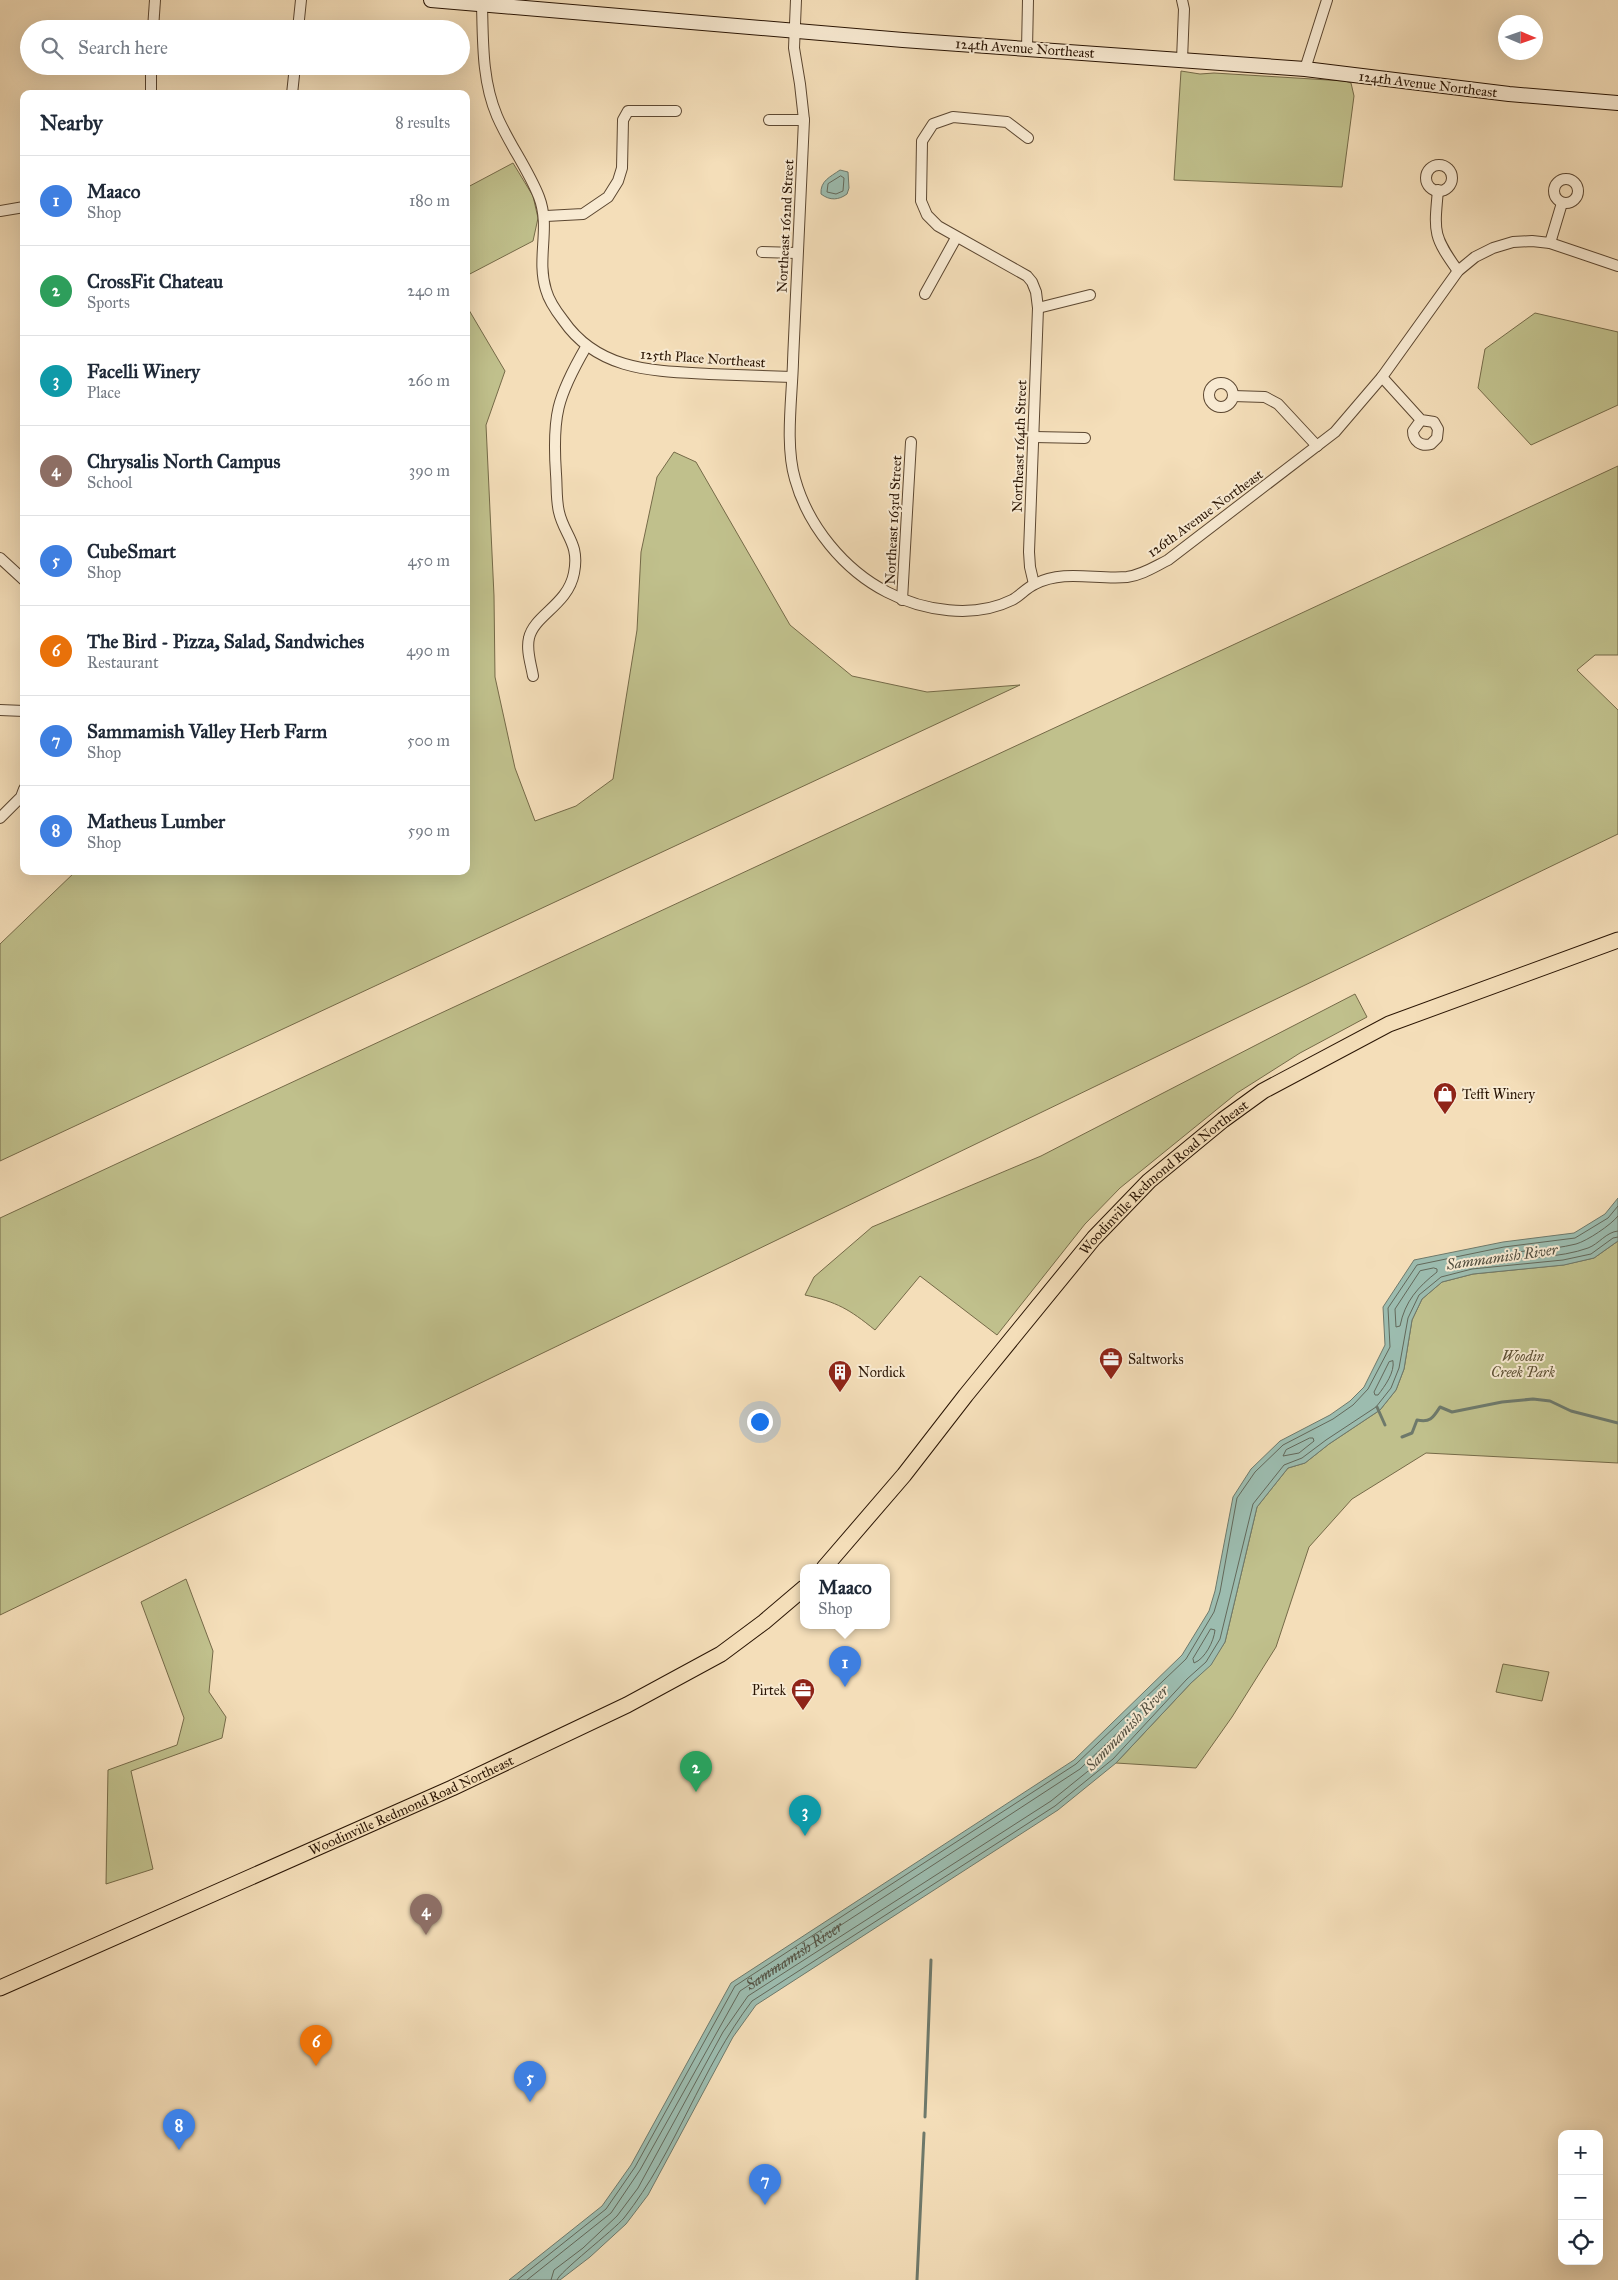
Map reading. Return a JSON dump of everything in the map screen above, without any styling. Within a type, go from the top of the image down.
[{"type":"main road","name":"Woodinville Redmond Road Northeast","points":[[827,1564],[904,1475],[966,1394],[1094,1238],[1149,1181],[1223,1120],[1263,1091],[1389,1024],[1618,940]]},
{"type":"main road","name":"Woodinville Redmond Road Northeast","points":[[0,1988],[452,1788],[627,1705],[721,1654],[764,1622],[800,1591]]},
{"type":"street","points":[[154,20],[155,0]]},
{"type":"street","points":[[299,20],[301,0]]},
{"type":"street","name":"124th Avenue Northeast","points":[[431,0],[482,2],[794,31],[1305,69],[1509,94],[1618,102]]},
{"type":"street","name":"Northeast 162nd Street","points":[[791,454],[792,377],[804,120],[794,48],[796,0]]},
{"type":"street","points":[[1027,49],[1028,0]]},
{"type":"street","points":[[1182,0],[1184,9],[1182,60]]},
{"type":"street","points":[[1305,69],[1326,0]]},
{"type":"street","points":[[482,2],[484,67],[488,90],[497,117],[530,177],[546,216],[583,214],[608,197],[618,181],[622,168],[623,120],[628,111],[676,111]]},
{"type":"street","points":[[150,90],[151,75]]},
{"type":"street","points":[[292,90],[294,75]]},
{"type":"street","name":"Northeast 164th Street","points":[[1028,138],[1007,122],[953,117],[932,124],[922,141],[921,201],[927,215],[938,226],[956,238],[1018,269],[1032,282],[1036,292],[1038,308],[1029,552],[1034,584]]},
{"type":"street","points":[[768,120],[804,120]]},
{"type":"street","points":[[1438,190],[1435,233],[1442,248],[1458,271]]},
{"type":"street","points":[[1550,243],[1562,203]]},
{"type":"street","points":[[0,211],[20,208]]},
{"type":"street","name":"125th Place Northeast","points":[[546,216],[542,266],[546,291],[555,309],[586,347],[610,360],[625,365],[664,372],[792,377]]},
{"type":"street","points":[[925,294],[956,238]]},
{"type":"street","name":"126th Avenue Northeast","points":[[791,454],[795,478],[804,504],[820,532],[845,562],[871,584],[902,600],[928,608],[945,610],[986,608],[1010,601],[1034,584],[1063,576],[1127,576],[1145,572],[1168,560],[1335,432],[1382,377],[1458,271],[1475,257],[1493,248],[1514,242],[1550,243],[1618,266]]},
{"type":"street","points":[[762,252],[797,252]]},
{"type":"street","points":[[1038,308],[1090,295]]},
{"type":"street","points":[[533,676],[528,651],[529,637],[536,625],[566,593],[575,571],[573,542],[559,513],[554,440],[558,406],[567,379],[586,347]]},
{"type":"street","points":[[1382,377],[1421,420]]},
{"type":"street","points":[[1233,396],[1265,397],[1278,404],[1317,446]]},
{"type":"street","points":[[1034,437],[1085,438]]},
{"type":"street","name":"Northeast 163rd Street","points":[[902,600],[911,442]]},
{"type":"street","points":[[0,558],[20,576]]},
{"type":"street","points":[[0,710],[20,711]]},
{"type":"street","points":[[0,818],[20,795]]},
{"type":"green space","points":[[1181,71],[1200,74],[1214,73],[1345,81],[1351,83],[1354,96],[1342,187],[1174,180]]},
{"type":"green space","points":[[513,163],[533,196],[538,218],[533,241],[470,274],[470,186]]},
{"type":"green space","points":[[470,312],[505,371],[486,425],[494,596],[495,677],[515,768],[535,821],[576,806],[613,779],[637,630],[641,552],[657,477],[674,452],[696,462],[790,625],[852,676],[927,692],[1020,685],[0,1161],[0,944],[72,875],[470,875]]},
{"type":"green space","points":[[1535,313],[1618,332],[1618,405],[1531,445],[1478,388],[1485,349]]},
{"type":"green space","points":[[1618,466],[1618,655],[1595,655],[1577,670],[1618,710],[1618,834],[0,1615],[0,1218]]},
{"type":"green space","points":[[1355,994],[1367,1017],[1300,1053],[1237,1093],[1120,1188],[1085,1224],[997,1335],[920,1276],[875,1330],[842,1307],[826,1300],[805,1295],[814,1277],[872,1227],[1041,1156]]},
{"type":"green space","name":"Woodin Creek Park","points":[[1618,1241],[1618,1463],[1426,1453],[1352,1499],[1309,1547],[1276,1647],[1232,1717],[1196,1768],[1116,1763],[1210,1665],[1225,1642],[1257,1507],[1288,1468],[1305,1463],[1329,1444],[1380,1410],[1396,1390],[1404,1369],[1412,1320],[1422,1299],[1442,1282],[1473,1274],[1563,1265],[1594,1258]]},
{"type":"green space","points":[[186,1579],[213,1651],[209,1692],[226,1717],[222,1738],[131,1771],[153,1869],[106,1884],[108,1770],[177,1745],[184,1718],[141,1602]]},
{"type":"green space","points":[[1503,1664],[1549,1672],[1542,1701],[1496,1692]]},
{"type":"water","points":[[840,170],[848,172],[849,188],[847,194],[841,198],[834,199],[821,194],[824,183],[829,177]]},
{"type":"water","name":"Sammamish River","points":[[1618,1198],[1618,1241],[1594,1258],[1564,1265],[1473,1274],[1442,1282],[1422,1299],[1412,1320],[1404,1369],[1396,1390],[1380,1410],[1329,1444],[1305,1463],[1288,1468],[1257,1507],[1225,1642],[1211,1665],[1191,1683],[1116,1763],[1058,1810],[756,2005],[733,2037],[648,2195],[626,2224],[590,2257],[560,2280],[509,2280],[602,2206],[631,2165],[731,1983],[1074,1760],[1182,1655],[1209,1611],[1215,1591],[1233,1497],[1251,1469],[1280,1441],[1330,1415],[1350,1401],[1364,1387],[1385,1345],[1383,1307],[1414,1260],[1503,1242],[1574,1233],[1605,1214]]},
{"type":"waterway","points":[[1402,1437],[1412,1433],[1417,1420],[1425,1421],[1431,1419],[1440,1407],[1452,1412],[1502,1402],[1533,1399],[1550,1401],[1571,1411],[1618,1423]]},
{"type":"waterway","points":[[1377,1407],[1385,1425]]},
{"type":"waterway","points":[[925,2117],[931,1960]]},
{"type":"waterway","points":[[917,2280],[924,2133]]},
{"type":"place","name":"Tefft Winery","points":[[1445,1115]]},
{"type":"place","name":"Saltworks","points":[[1111,1380]]},
{"type":"place","name":"Nordick","points":[[840,1393]]},
{"type":"place","name":"Maaco","points":[[845,1687]]},
{"type":"place","name":"Pirtek","points":[[803,1711]]},
{"type":"place","name":"CrossFit Chateau","points":[[696,1792]]},
{"type":"place","name":"Facelli Winery","points":[[805,1836]]},
{"type":"place","name":"Chrysalis North Campus","points":[[426,1935]]},
{"type":"place","name":"The Bird - Pizza, Salad, Sandwiches","points":[[316,2066]]},
{"type":"place","name":"CubeSmart","points":[[530,2102]]},
{"type":"place","name":"Matheus Lumber","points":[[179,2150]]},
{"type":"place","name":"Sammamish Valley Herb Farm","points":[[765,2205]]}]
